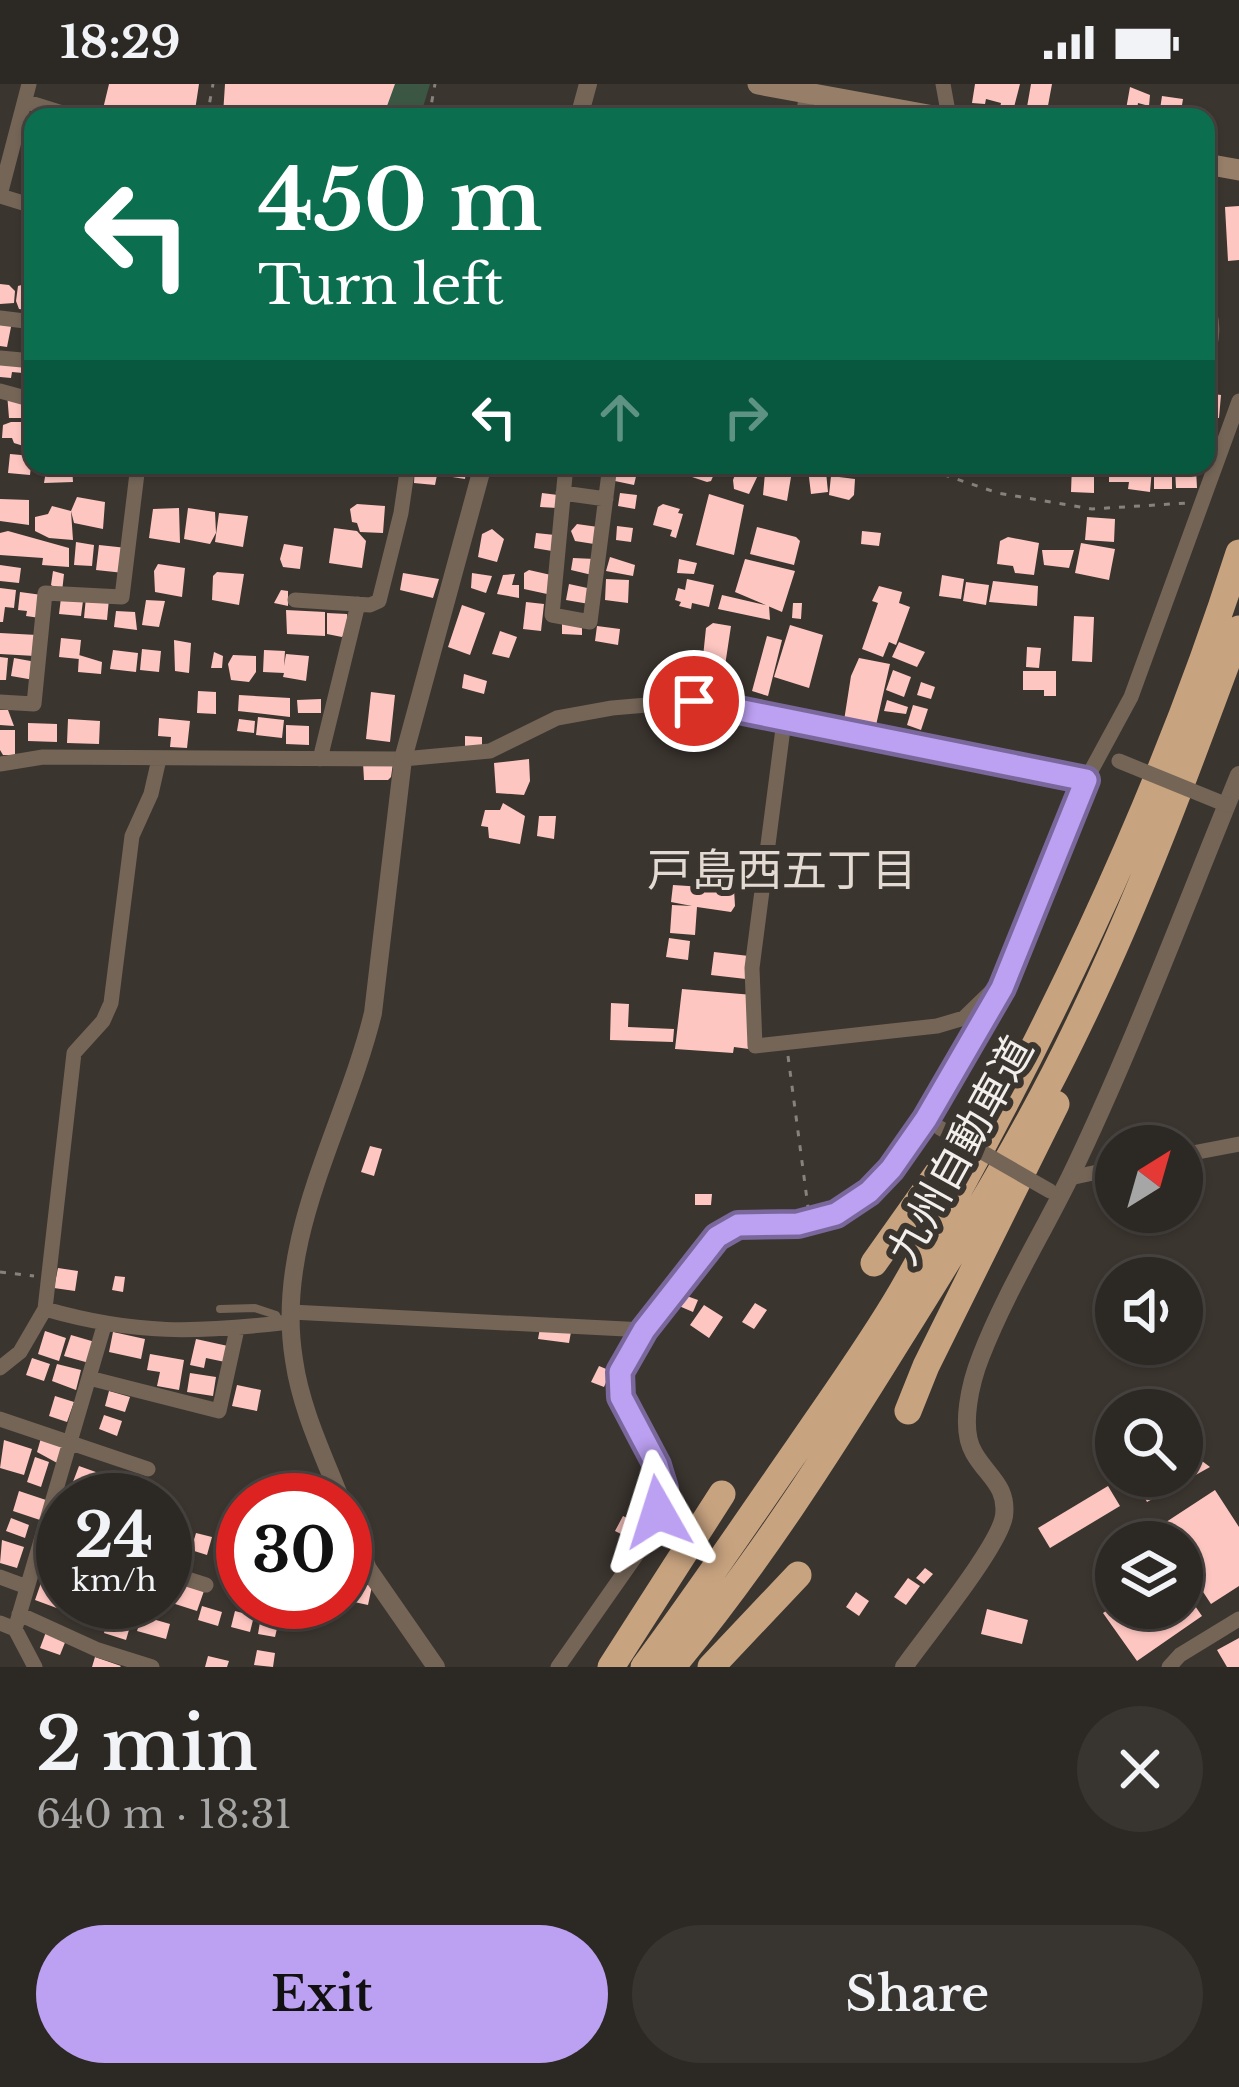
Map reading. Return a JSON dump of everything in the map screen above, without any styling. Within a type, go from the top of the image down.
[{"type":"highway","name":"九州自動車道","points":[[644,1667],[901,1293],[1082,951],[1147,806],[1239,553]]},
{"type":"highway","name":"九州自動車道","points":[[672,1667],[706,1626],[846,1425],[973,1221],[1079,1025],[1170,816],[1239,629]]},
{"type":"highway","points":[[908,1411],[1091,1031],[1170,816]]},
{"type":"highway","points":[[874,1263],[1042,1027]]},
{"type":"highway","points":[[611,1667],[722,1494]]},
{"type":"highway","points":[[711,1667],[798,1575]]},
{"type":"main road","points":[[758,84],[807,92],[849,108]]},
{"type":"street","points":[[25,108],[29,84]]},
{"type":"street","points":[[804,108],[807,92]]},
{"type":"street","points":[[27,102],[46,108]]},
{"type":"street","points":[[0,195],[24,112]]},
{"type":"street","points":[[1215,465],[1239,401]]},
{"type":"street","points":[[0,702],[34,704],[45,593],[122,597],[137,474]]},
{"type":"street","points":[[295,600],[379,601],[407,474]]},
{"type":"street","points":[[330,1473],[302,1400],[287,1319],[300,1234],[373,1013],[403,759],[481,474]]},
{"type":"street","points":[[565,474],[552,615],[590,622],[609,474]]},
{"type":"street","points":[[558,1667],[647,1540],[664,1488],[621,1397],[620,1372],[644,1330],[717,1237],[738,1225],[809,1221],[836,1214],[869,1192],[933,1123],[1007,976],[1086,780],[1131,697],[1212,474]]},
{"type":"street","points":[[563,493],[606,499]]},
{"type":"street","points":[[320,759],[358,604]]},
{"type":"street","points":[[0,764],[43,757],[403,759],[490,751],[556,718],[612,707],[694,701],[1086,780]]},
{"type":"street","points":[[784,721],[752,968],[755,1046],[937,1026],[964,1018],[1007,976]]},
{"type":"street","points":[[904,1667],[1004,1519],[999,1485],[971,1450],[968,1435],[980,1358],[1055,1194],[1070,1178],[1168,956],[1234,790],[1118,761],[1100,752]]},
{"type":"street","points":[[0,1368],[20,1352],[45,1309],[74,1053],[103,1021],[111,1004],[132,836],[151,794],[159,759]]},
{"type":"street","points":[[933,1123],[1055,1194]]},
{"type":"street","points":[[1203,1151],[1239,1144]]},
{"type":"street","points":[[1070,1178],[1095,1173]]},
{"type":"street","points":[[45,1309],[104,1326],[153,1331],[237,1328],[287,1319],[644,1330]]},
{"type":"street","points":[[60,1473],[104,1326]]},
{"type":"street","points":[[89,1378],[219,1412],[237,1328]]},
{"type":"street","points":[[0,1419],[148,1469]]},
{"type":"street","points":[[11,1622],[36,1557]]},
{"type":"street","points":[[372,1575],[436,1667]]},
{"type":"street","points":[[0,1577],[27,1587]]},
{"type":"street","points":[[192,1580],[206,1585]]},
{"type":"street","points":[[1169,1667],[1180,1655],[1239,1619]]},
{"type":"street","points":[[11,1622],[35,1667]]},
{"type":"street","points":[[11,1622],[152,1667]]},
{"type":"lane","points":[[220,1310],[255,1308],[287,1319]]},
{"type":"path","points":[[942,474],[998,493],[1092,509],[1201,502]]},
{"type":"path","points":[[786,1043],[809,1221]]},
{"type":"path","points":[[0,1272],[48,1277]]},
{"type":"green space","points":[[313,84],[430,84],[423,108],[383,108],[384,92]]},
{"type":"building","points":[[109,84],[199,84],[195,108],[103,108]]},
{"type":"building","points":[[225,84],[395,84],[386,108],[223,108]]},
{"type":"building","points":[[975,84],[1020,84],[1014,108],[1000,108],[1001,103],[986,99],[985,104],[972,103]]},
{"type":"building","points":[[1031,84],[1052,84],[1048,108],[1027,107]]},
{"type":"building","points":[[1130,87],[1150,95],[1149,106],[1138,103],[1137,108],[1126,108]]},
{"type":"building","points":[[1162,96],[1183,99],[1182,108],[1160,108]]},
{"type":"building","points":[[1239,206],[1239,260],[1228,261],[1225,207]]},
{"type":"building","points":[[0,284],[15,291],[14,303],[0,304]]},
{"type":"building","points":[[24,284],[24,310],[16,301],[18,286]]},
{"type":"building","points":[[0,320],[12,322],[7,347],[0,346]]},
{"type":"building","points":[[0,359],[24,363],[23,373],[0,377]]},
{"type":"building","points":[[7,393],[24,402],[24,418],[9,418]]},
{"type":"building","points":[[1215,394],[1221,395],[1219,418],[1215,418]]},
{"type":"building","points":[[24,422],[24,446],[2,438],[3,425]]},
{"type":"building","points":[[10,454],[24,455],[24,474],[30,475],[8,473]]},
{"type":"building","points":[[46,474],[73,474],[73,482],[44,483]]},
{"type":"building","points":[[414,474],[437,474],[435,485],[414,483]]},
{"type":"building","points":[[615,474],[637,474],[634,485],[615,481]]},
{"type":"building","points":[[692,474],[714,474],[707,482]]},
{"type":"building","points":[[735,474],[759,474],[749,494],[734,489]]},
{"type":"building","points":[[765,474],[791,477],[787,501],[763,495]]},
{"type":"building","points":[[809,474],[826,474],[828,492],[811,494]]},
{"type":"building","points":[[1072,474],[1094,474],[1094,493],[1071,492]]},
{"type":"building","points":[[1109,474],[1152,474],[1150,492],[1128,489],[1129,482],[1109,482]]},
{"type":"building","points":[[1154,474],[1172,474],[1172,489],[1154,489]]},
{"type":"building","points":[[1175,474],[1196,474],[1197,488],[1176,488]]},
{"type":"building","points":[[831,476],[855,479],[849,500],[829,495]]},
{"type":"building","points":[[542,493],[558,495],[557,508],[540,507]]},
{"type":"building","points":[[620,493],[637,495],[635,509],[618,506]]},
{"type":"building","points":[[709,494],[744,505],[734,555],[696,545]]},
{"type":"building","points":[[77,497],[105,502],[103,529],[74,523],[71,511]]},
{"type":"building","points":[[0,499],[29,500],[29,525],[0,521]]},
{"type":"building","points":[[357,504],[385,506],[383,533],[360,532],[350,509]]},
{"type":"building","points":[[663,504],[683,514],[676,538],[670,536],[672,530],[653,525]]},
{"type":"building","points":[[52,506],[71,511],[73,540],[35,531],[35,517],[48,514]]},
{"type":"building","points":[[179,508],[180,543],[149,538],[153,509]]},
{"type":"building","points":[[188,508],[215,512],[216,533],[210,544],[184,539]]},
{"type":"building","points":[[219,513],[248,516],[243,547],[215,542]]},
{"type":"building","points":[[1087,517],[1115,519],[1114,542],[1085,540]]},
{"type":"building","points":[[577,524],[598,527],[594,544],[575,541],[571,531]]},
{"type":"building","points":[[617,526],[633,528],[631,542],[616,540]]},
{"type":"building","points":[[757,527],[800,541],[794,565],[750,554]]},
{"type":"building","points":[[334,528],[357,531],[366,541],[362,568],[329,563]]},
{"type":"building","points":[[492,529],[504,539],[497,562],[478,557],[482,534]]},
{"type":"building","points":[[8,531],[69,548],[69,567],[42,565],[43,558],[0,555],[0,533]]},
{"type":"building","points":[[862,531],[881,533],[879,546],[861,544]]},
{"type":"building","points":[[536,533],[555,535],[552,551],[534,548]]},
{"type":"building","points":[[1008,537],[1039,543],[1034,575],[997,564],[1000,541]]},
{"type":"building","points":[[76,542],[94,545],[92,566],[74,565]]},
{"type":"building","points":[[1081,543],[1115,549],[1109,580],[1075,573]]},
{"type":"building","points":[[284,544],[303,547],[300,569],[283,567]]},
{"type":"building","points":[[99,545],[127,548],[124,573],[96,570]]},
{"type":"building","points":[[1042,550],[1074,550],[1069,568],[1044,565]]},
{"type":"building","points":[[610,557],[635,565],[633,576],[606,571]]},
{"type":"building","points":[[573,558],[595,559],[592,575],[571,570]]},
{"type":"building","points":[[679,559],[697,563],[694,574],[677,573]]},
{"type":"building","points":[[745,559],[795,571],[782,612],[735,592]]},
{"type":"building","points":[[158,564],[185,568],[182,597],[155,592]]},
{"type":"building","points":[[0,565],[21,568],[19,583],[0,581]]},
{"type":"building","points":[[53,571],[64,574],[62,592],[51,585]]},
{"type":"building","points":[[217,572],[244,574],[239,605],[212,600]]},
{"type":"building","points":[[403,573],[439,579],[433,598],[400,590]]},
{"type":"building","points":[[472,573],[492,576],[486,593],[471,588]]},
{"type":"building","points":[[524,573],[551,575],[547,594],[524,589]]},
{"type":"building","points":[[515,574],[512,585],[519,585],[519,598],[497,594],[503,575]]},
{"type":"building","points":[[942,575],[964,579],[961,599],[939,596]]},
{"type":"building","points":[[606,579],[629,580],[628,603],[605,600]]},
{"type":"building","points":[[687,579],[714,585],[709,607],[679,606],[681,602],[675,600],[678,588],[685,590]]},
{"type":"building","points":[[993,581],[1038,586],[1037,606],[989,602]]},
{"type":"building","points":[[966,582],[989,585],[986,605],[963,601]]},
{"type":"building","points":[[569,584],[592,589],[589,604],[566,600]]},
{"type":"building","points":[[879,586],[902,592],[899,603],[910,607],[896,645],[889,642],[883,657],[862,649]]},
{"type":"building","points":[[0,588],[16,590],[14,608],[5,607],[3,622],[0,622]]},
{"type":"building","points":[[281,590],[288,591],[288,606],[274,603]]},
{"type":"building","points":[[20,592],[42,595],[40,618],[18,610]]},
{"type":"building","points":[[722,595],[769,606],[770,620],[718,609]]},
{"type":"building","points":[[86,597],[109,599],[107,620],[84,618]]},
{"type":"building","points":[[61,598],[83,601],[81,616],[59,614]]},
{"type":"building","points":[[146,600],[165,601],[159,627],[142,625]]},
{"type":"building","points":[[526,602],[544,604],[541,631],[523,629]]},
{"type":"building","points":[[793,603],[802,603],[801,619],[792,618]]},
{"type":"building","points":[[462,605],[485,613],[470,655],[448,647]]},
{"type":"building","points":[[286,610],[325,612],[325,636],[287,634]]},
{"type":"building","points":[[116,611],[135,612],[137,630],[114,627]]},
{"type":"building","points":[[327,613],[347,614],[349,630],[342,637],[327,634]]},
{"type":"building","points":[[1074,616],[1094,617],[1092,662],[1072,661]]},
{"type":"building","points":[[562,622],[582,623],[582,635],[562,634]]},
{"type":"building","points":[[713,623],[731,626],[723,679],[701,676],[706,628]]},
{"type":"building","points":[[790,625],[823,635],[809,688],[774,677]]},
{"type":"building","points":[[597,626],[620,629],[618,645],[595,641]]},
{"type":"building","points":[[500,631],[517,637],[509,658],[492,654]]},
{"type":"building","points":[[0,633],[37,635],[35,656],[0,654]]},
{"type":"building","points":[[767,636],[782,640],[768,696],[752,691]]},
{"type":"building","points":[[61,638],[81,640],[79,659],[59,657]]},
{"type":"building","points":[[174,640],[191,643],[189,673],[175,671]]},
{"type":"building","points":[[899,642],[925,652],[917,667],[892,657]]},
{"type":"building","points":[[1027,647],[1041,648],[1039,668],[1026,667]]},
{"type":"building","points":[[142,649],[161,651],[159,672],[140,670]]},
{"type":"building","points":[[113,650],[138,653],[136,672],[110,669]]},
{"type":"building","points":[[264,650],[285,651],[284,666],[286,654],[309,656],[306,681],[263,672]]},
{"type":"building","points":[[214,652],[223,656],[222,668],[211,668]]},
{"type":"building","points":[[79,655],[102,662],[101,674],[78,672]]},
{"type":"building","points":[[233,655],[256,656],[256,672],[249,682],[231,680],[228,664]]},
{"type":"building","points":[[0,657],[8,658],[6,680],[0,680]]},
{"type":"building","points":[[14,658],[36,662],[34,680],[11,676]]},
{"type":"building","points":[[859,658],[890,664],[874,734],[843,727],[851,676]]},
{"type":"building","points":[[893,670],[911,677],[904,697],[886,690]]},
{"type":"building","points":[[1023,671],[1056,671],[1056,696],[1044,696],[1044,690],[1023,690]]},
{"type":"building","points":[[464,674],[487,681],[484,694],[462,688]]},
{"type":"building","points":[[921,682],[935,687],[931,699],[917,695]]},
{"type":"building","points":[[198,691],[216,692],[216,714],[197,713]]},
{"type":"building","points":[[371,692],[395,695],[390,742],[366,739]]},
{"type":"building","points":[[239,695],[290,698],[290,717],[238,711]]},
{"type":"building","points":[[321,699],[321,713],[298,713],[297,700]]},
{"type":"building","points":[[887,700],[908,707],[906,714],[884,711]]},
{"type":"building","points":[[913,705],[928,709],[921,730],[907,725]]},
{"type":"building","points":[[0,710],[8,710],[14,726],[0,725]]},
{"type":"building","points":[[258,717],[284,720],[282,738],[256,735]]},
{"type":"building","points":[[159,718],[190,721],[187,748],[170,747],[171,737],[158,736]]},
{"type":"building","points":[[68,719],[100,721],[99,744],[67,743]]},
{"type":"building","points":[[239,719],[255,721],[254,733],[237,731]]},
{"type":"building","points":[[28,723],[57,724],[57,742],[28,741]]},
{"type":"building","points":[[286,725],[309,726],[309,745],[286,744]]},
{"type":"building","points":[[0,730],[15,730],[15,755],[3,755],[0,750]]},
{"type":"building","points":[[465,736],[482,737],[482,749],[465,747]]},
{"type":"building","points":[[529,759],[530,781],[524,795],[496,793],[494,763]]},
{"type":"building","points":[[363,763],[393,763],[391,777],[364,780]]},
{"type":"building","points":[[503,803],[525,816],[520,844],[489,838],[488,827],[481,826],[485,810],[500,810]]},
{"type":"building","points":[[539,816],[556,816],[554,839],[537,836]]},
{"type":"building","points":[[673,885],[734,889],[735,906],[731,912],[697,907],[695,935],[670,933],[672,905],[692,906],[671,902]]},
{"type":"building","points":[[669,938],[690,941],[688,960],[666,957]]},
{"type":"building","points":[[714,952],[749,956],[746,979],[711,975]]},
{"type":"building","points":[[682,989],[753,995],[749,1049],[734,1047],[733,1053],[675,1049]]},
{"type":"building","points":[[611,1003],[629,1004],[628,1027],[674,1029],[673,1042],[610,1040]]},
{"type":"building","points":[[370,1146],[382,1149],[374,1176],[361,1172]]},
{"type":"building","points":[[695,1194],[712,1194],[711,1205],[695,1205]]},
{"type":"building","points":[[58,1268],[78,1271],[75,1291],[54,1288]]},
{"type":"building","points":[[115,1276],[125,1277],[123,1292],[112,1290]]},
{"type":"building","points":[[684,1295],[698,1300],[693,1312],[679,1306]]},
{"type":"building","points":[[755,1303],[767,1310],[754,1329],[742,1322]]},
{"type":"building","points":[[704,1305],[723,1317],[709,1338],[690,1325]]},
{"type":"building","points":[[540,1328],[571,1332],[569,1343],[538,1339]]},
{"type":"building","points":[[45,1331],[66,1338],[59,1361],[38,1354]]},
{"type":"building","points":[[113,1332],[145,1339],[141,1359],[109,1352]]},
{"type":"building","points":[[71,1335],[95,1342],[89,1363],[64,1356]]},
{"type":"building","points":[[196,1339],[228,1346],[225,1362],[206,1358],[204,1368],[190,1365]]},
{"type":"building","points":[[150,1354],[184,1360],[179,1390],[157,1386],[160,1372],[147,1370]]},
{"type":"building","points":[[32,1358],[50,1364],[44,1381],[26,1375]]},
{"type":"building","points":[[57,1364],[81,1370],[76,1390],[52,1381]]},
{"type":"building","points":[[599,1366],[611,1371],[604,1387],[591,1382]]},
{"type":"building","points":[[190,1373],[216,1377],[213,1396],[187,1392]]},
{"type":"building","points":[[237,1385],[261,1390],[257,1411],[232,1406]]},
{"type":"building","points":[[109,1391],[130,1397],[125,1412],[105,1406]]},
{"type":"building","points":[[55,1396],[74,1402],[67,1422],[49,1416]]},
{"type":"building","points":[[104,1415],[122,1421],[117,1436],[99,1429]]},
{"type":"building","points":[[41,1438],[65,1445],[59,1464],[37,1452]]},
{"type":"building","points":[[4,1440],[32,1449],[24,1475],[0,1468]]},
{"type":"building","points":[[35,1457],[49,1462],[45,1473],[36,1473],[36,1485],[27,1482]]},
{"type":"building","points":[[1215,1490],[1239,1527],[1239,1586],[1211,1604],[1203,1592],[1203,1521],[1168,1521]]},
{"type":"building","points":[[19,1491],[36,1497],[36,1519],[13,1511]]},
{"type":"building","points":[[1095,1494],[1115,1497],[1120,1506],[1050,1548],[1038,1528]]},
{"type":"building","points":[[623,1516],[635,1522],[627,1537],[615,1531]]},
{"type":"building","points":[[11,1518],[29,1525],[25,1538],[6,1531]]},
{"type":"building","points":[[196,1533],[212,1537],[207,1555],[192,1547]]},
{"type":"building","points":[[2,1540],[24,1547],[17,1568],[0,1563]]},
{"type":"building","points":[[925,1568],[933,1574],[924,1584],[916,1578]]},
{"type":"building","points":[[908,1578],[920,1586],[906,1605],[894,1597]]},
{"type":"building","points":[[192,1584],[205,1588],[197,1611],[192,1609]]},
{"type":"building","points":[[856,1592],[869,1601],[859,1616],[846,1607]]},
{"type":"building","points":[[202,1606],[216,1610],[216,1625],[198,1620]]},
{"type":"building","points":[[987,1609],[1028,1620],[1022,1644],[981,1634]]},
{"type":"building","points":[[105,1629],[129,1629],[126,1640],[104,1633]]},
{"type":"building","points":[[138,1629],[169,1629],[166,1639]]},
{"type":"building","points":[[259,1629],[277,1629],[275,1637],[258,1634]]},
{"type":"building","points":[[1114,1629],[1183,1629],[1137,1661]]},
{"type":"building","points":[[46,1632],[66,1640],[60,1655],[40,1648]]},
{"type":"building","points":[[1239,1638],[1239,1667],[1227,1667],[1217,1650]]},
{"type":"building","points":[[257,1650],[275,1653],[273,1667],[254,1665]]},
{"type":"building","points":[[208,1656],[229,1661],[227,1667],[205,1667]]},
{"type":"building","points":[[95,1657],[121,1666],[92,1667]]},
{"type":"district","name":"戸島西五丁目","points":[[782,870]]},
{"type":"route","points":[[658,1512],[664,1488],[657,1465],[621,1397],[620,1372],[644,1330],[717,1237],[738,1225],[798,1224],[836,1214],[869,1192],[891,1169],[926,1119],[1002,988],[1086,780],[694,701]]}]
